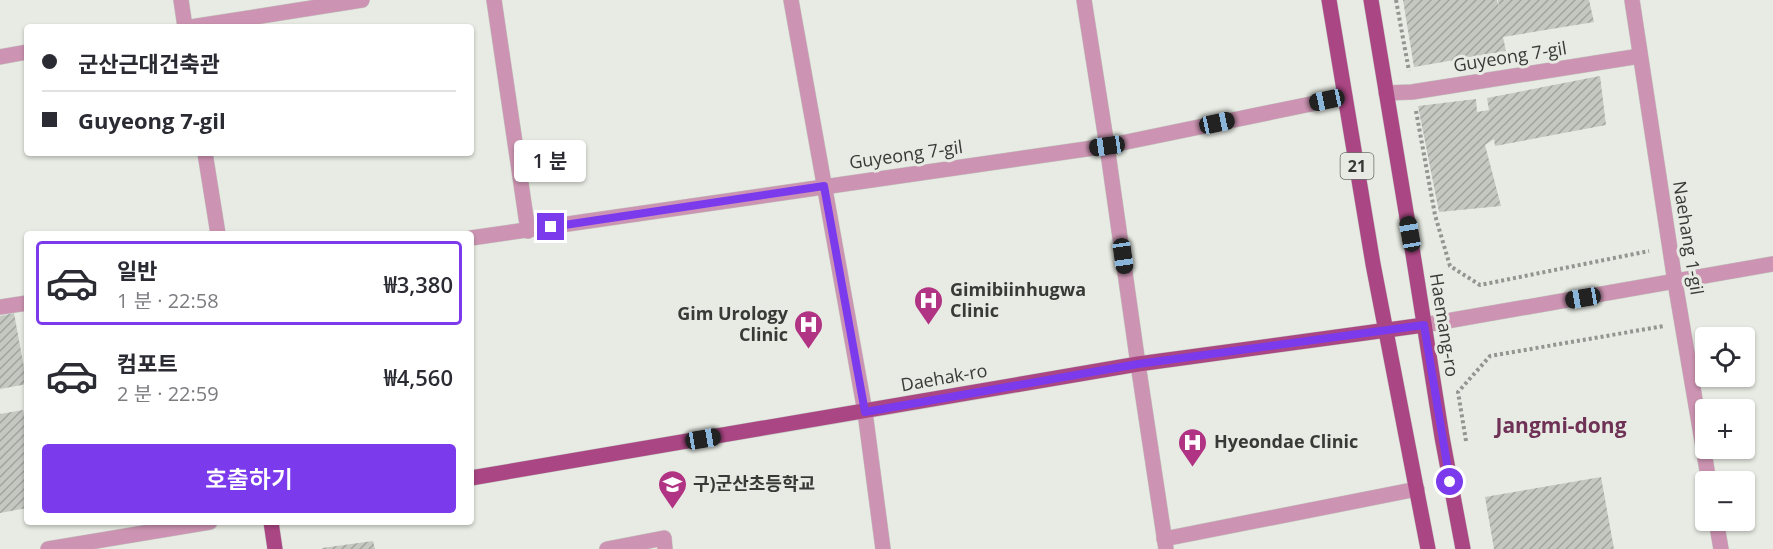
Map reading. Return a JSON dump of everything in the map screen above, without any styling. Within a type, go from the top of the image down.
[{"type":"main road","name":"21","points":[[1329,0],[1373,264],[1428,549]]},
{"type":"main road","name":"Haemang-ro","points":[[1371,0],[1442,436],[1463,549]]},
{"type":"main road","name":"Daehak-ro","points":[[474,477],[1138,364],[1424,325]]},
{"type":"main road","points":[[271,525],[275,549]]},
{"type":"street","points":[[181,0],[185,24]]},
{"type":"street","points":[[210,24],[362,0]]},
{"type":"street","points":[[494,0],[528,231]]},
{"type":"street","points":[[792,0],[865,412],[883,549]]},
{"type":"street","points":[[1084,0],[1165,544],[1417,489]]},
{"type":"street","name":"Naehang 1-gil","points":[[1632,0],[1660,188],[1707,471]]},
{"type":"street","points":[[0,57],[24,53]]},
{"type":"street","name":"Guyeong 7-gil","points":[[1386,93],[1412,92],[1640,56]]},
{"type":"street","name":"Guyeong 7-gil","points":[[474,238],[1107,146],[1345,97]]},
{"type":"street","points":[[205,156],[218,231]]},
{"type":"street","points":[[1424,325],[1773,264]]},
{"type":"street","points":[[0,307],[24,303]]},
{"type":"street","points":[[48,549],[192,525]]},
{"type":"street","points":[[1718,531],[1721,549]]},
{"type":"street","points":[[607,549],[664,538],[665,549]]},
{"type":"path","points":[[1396,0],[1435,215],[1450,267],[1480,285],[1671,246]]},
{"type":"path","points":[[1467,443],[1458,392],[1490,356],[1682,323]]},
{"type":"building","points":[[1403,0],[1497,0],[1499,8],[1498,0],[1589,0],[1594,22],[1503,37],[1506,51],[1414,67]]},
{"type":"building","points":[[1600,76],[1606,125],[1495,146],[1494,139],[1485,145],[1501,206],[1439,212],[1418,106],[1476,99],[1477,112],[1489,110],[1487,98]]},
{"type":"building","points":[[14,313],[24,368],[24,385],[0,389],[0,316]]},
{"type":"building","points":[[23,410],[24,509],[0,513],[0,414]]},
{"type":"building","points":[[1601,477],[1614,549],[1494,549],[1485,497]]},
{"type":"building","points":[[373,541],[375,549],[322,549],[322,548]]},
{"type":"place","name":"Gimibiinhugwa Clinic","points":[[929,326]]},
{"type":"place","name":"Gim Urology Clinic","points":[[809,350]]},
{"type":"place","name":"Hyeondae Clinic","points":[[1193,468]]},
{"type":"place","name":"구)군산초등학교","points":[[672,510]]},
{"type":"district","name":"Jangmi-dong","points":[[1561,426]]},
{"type":"route","points":[[551,227],[824,186],[865,412],[1138,364],[1424,325],[1450,482]]}]
